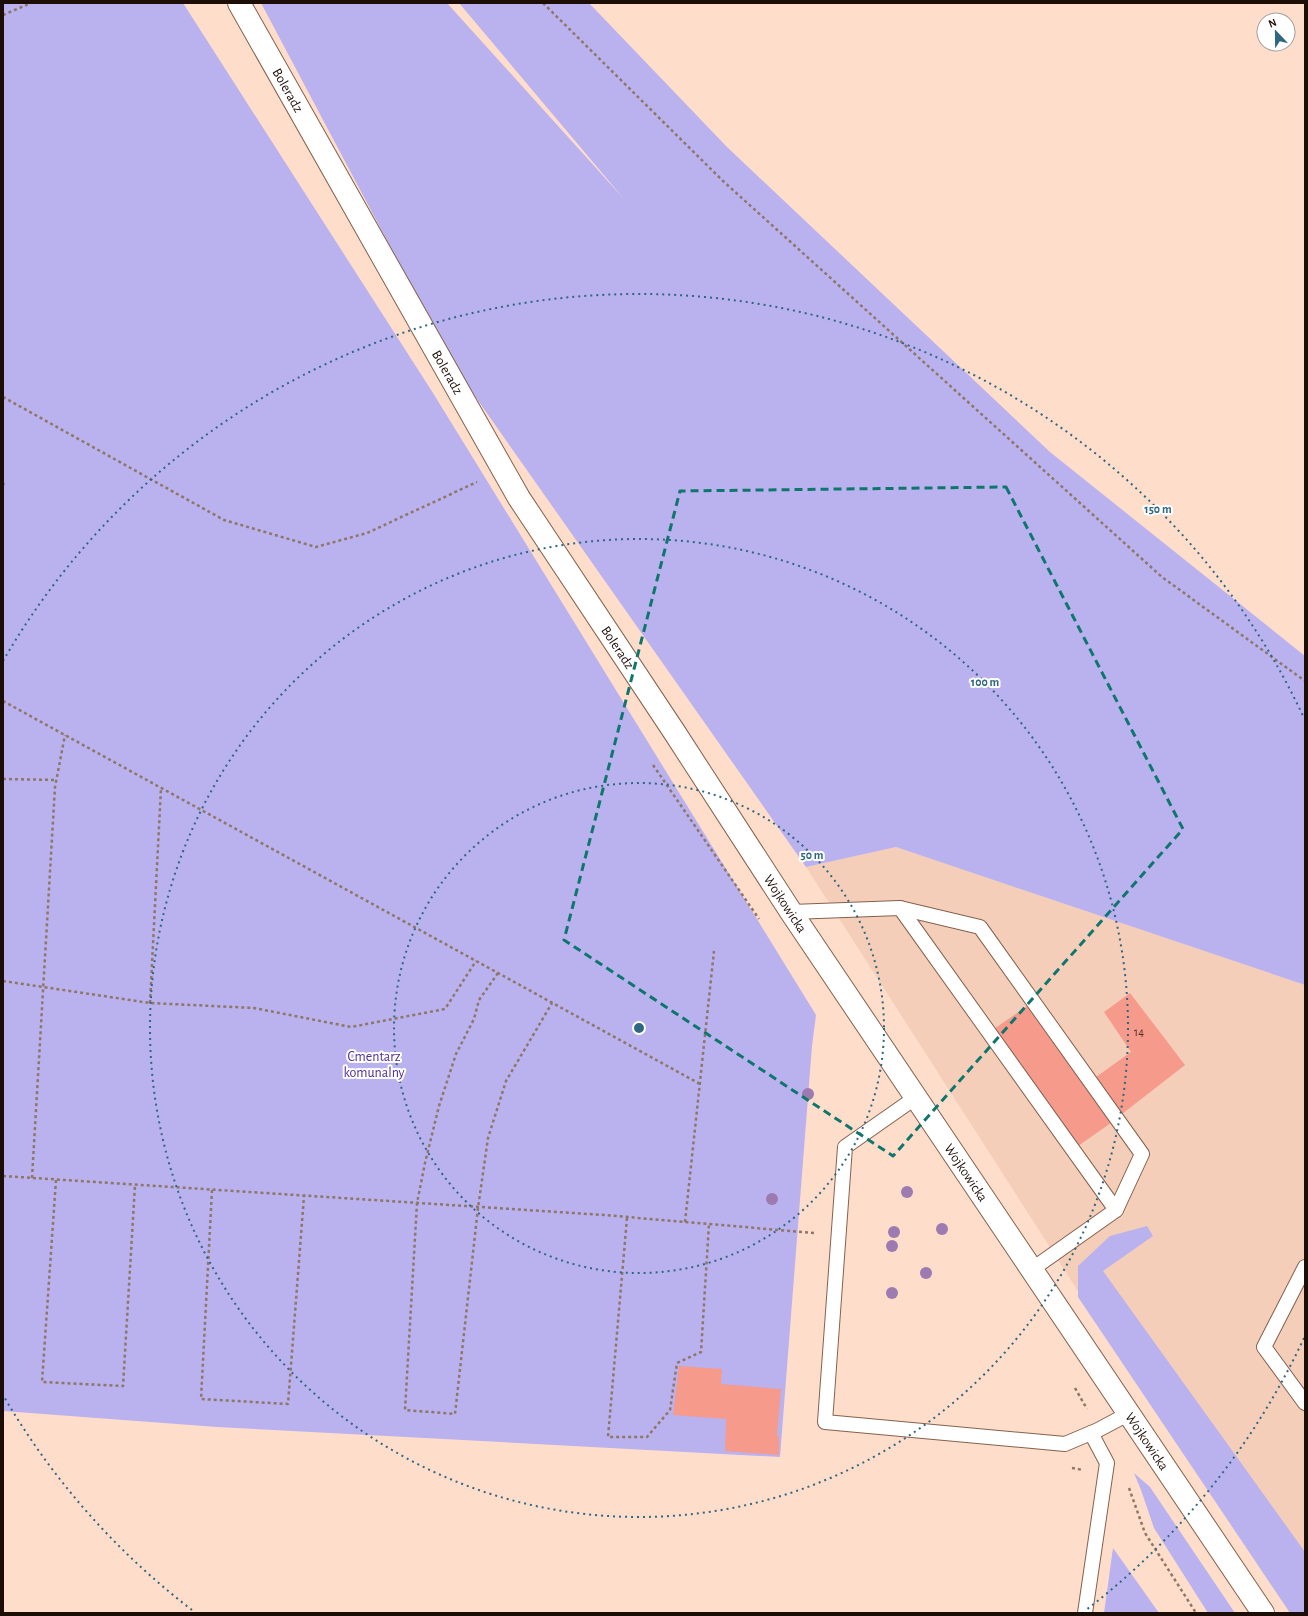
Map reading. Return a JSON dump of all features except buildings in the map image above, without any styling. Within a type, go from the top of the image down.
[{"type":"street","name":"Boleradz","points":[[239,3],[519,498],[673,730]]},
{"type":"street","name":"Wojkowicka","points":[[673,730],[791,912],[915,1098],[1263,1613]]},
{"type":"lane","points":[[900,908],[1116,1210]]},
{"type":"lane","points":[[791,912],[900,908],[980,927],[1142,1154],[1116,1210],[1031,1270]]},
{"type":"lane","points":[[915,1098],[845,1147],[825,1422],[1065,1444],[1095,1432],[1128,1414]]},
{"type":"lane","points":[[1305,1268],[1264,1347],[1305,1403]]},
{"type":"lane","points":[[1085,1613],[1107,1463],[1095,1432]]},
{"type":"path","points":[[3,15],[31,3]]},
{"type":"path","points":[[543,3],[723,181],[1162,577],[1305,681]]},
{"type":"path","points":[[3,397],[224,520],[316,547],[367,533],[504,470]]},
{"type":"path","points":[[3,701],[700,1084]]},
{"type":"path","points":[[32,1178],[42,987],[56,780],[65,735]]},
{"type":"path","points":[[3,779],[56,780]]},
{"type":"path","points":[[150,1003],[161,788]]},
{"type":"path","points":[[685,1222],[714,951]]},
{"type":"path","points":[[3,981],[150,1003],[254,1008],[351,1027],[445,1009],[476,961]]},
{"type":"path","points":[[498,974],[479,1000],[474,1019],[456,1054],[439,1106],[425,1163],[417,1203],[404,1410],[455,1414],[478,1208],[488,1138],[506,1080],[552,1003]]},
{"type":"path","points":[[3,1176],[417,1203],[685,1222],[839,1235]]},
{"type":"path","points":[[56,1180],[42,1382],[123,1386],[135,1185]]},
{"type":"path","points":[[212,1190],[201,1399],[288,1404],[304,1196]]},
{"type":"path","points":[[627,1218],[608,1437],[647,1437],[670,1410],[677,1363],[701,1352],[709,1224]]},
{"type":"path","points":[[1127,1482],[1145,1533],[1196,1613]]},
{"type":"highlighted area","points":[[1006,487],[1183,829],[893,1156],[564,940],[680,491]]},
{"type":"shaded area","points":[[896,847],[1305,985],[1305,1613],[1092,1313],[806,867]]},
{"type":"green space","name":"Cmentarz komunalny","points":[[3,3],[183,3],[433,393],[816,1015],[812,1046],[780,1457],[217,1427],[3,1411]]},
{"type":"green space","points":[[261,3],[447,3],[624,199],[459,3],[589,3],[727,147],[1050,452],[1305,656],[1305,985],[896,847],[806,867],[453,365]]},
{"type":"green space","points":[[1147,1226],[1153,1236],[1103,1271],[1305,1552],[1305,1613],[1290,1613],[1078,1297],[1078,1266],[1110,1236]]},
{"type":"green space","points":[[1134,1473],[1150,1487],[1235,1613],[1208,1613],[1154,1528]]},
{"type":"green space","points":[[1113,1548],[1159,1613],[1104,1613]]}]
